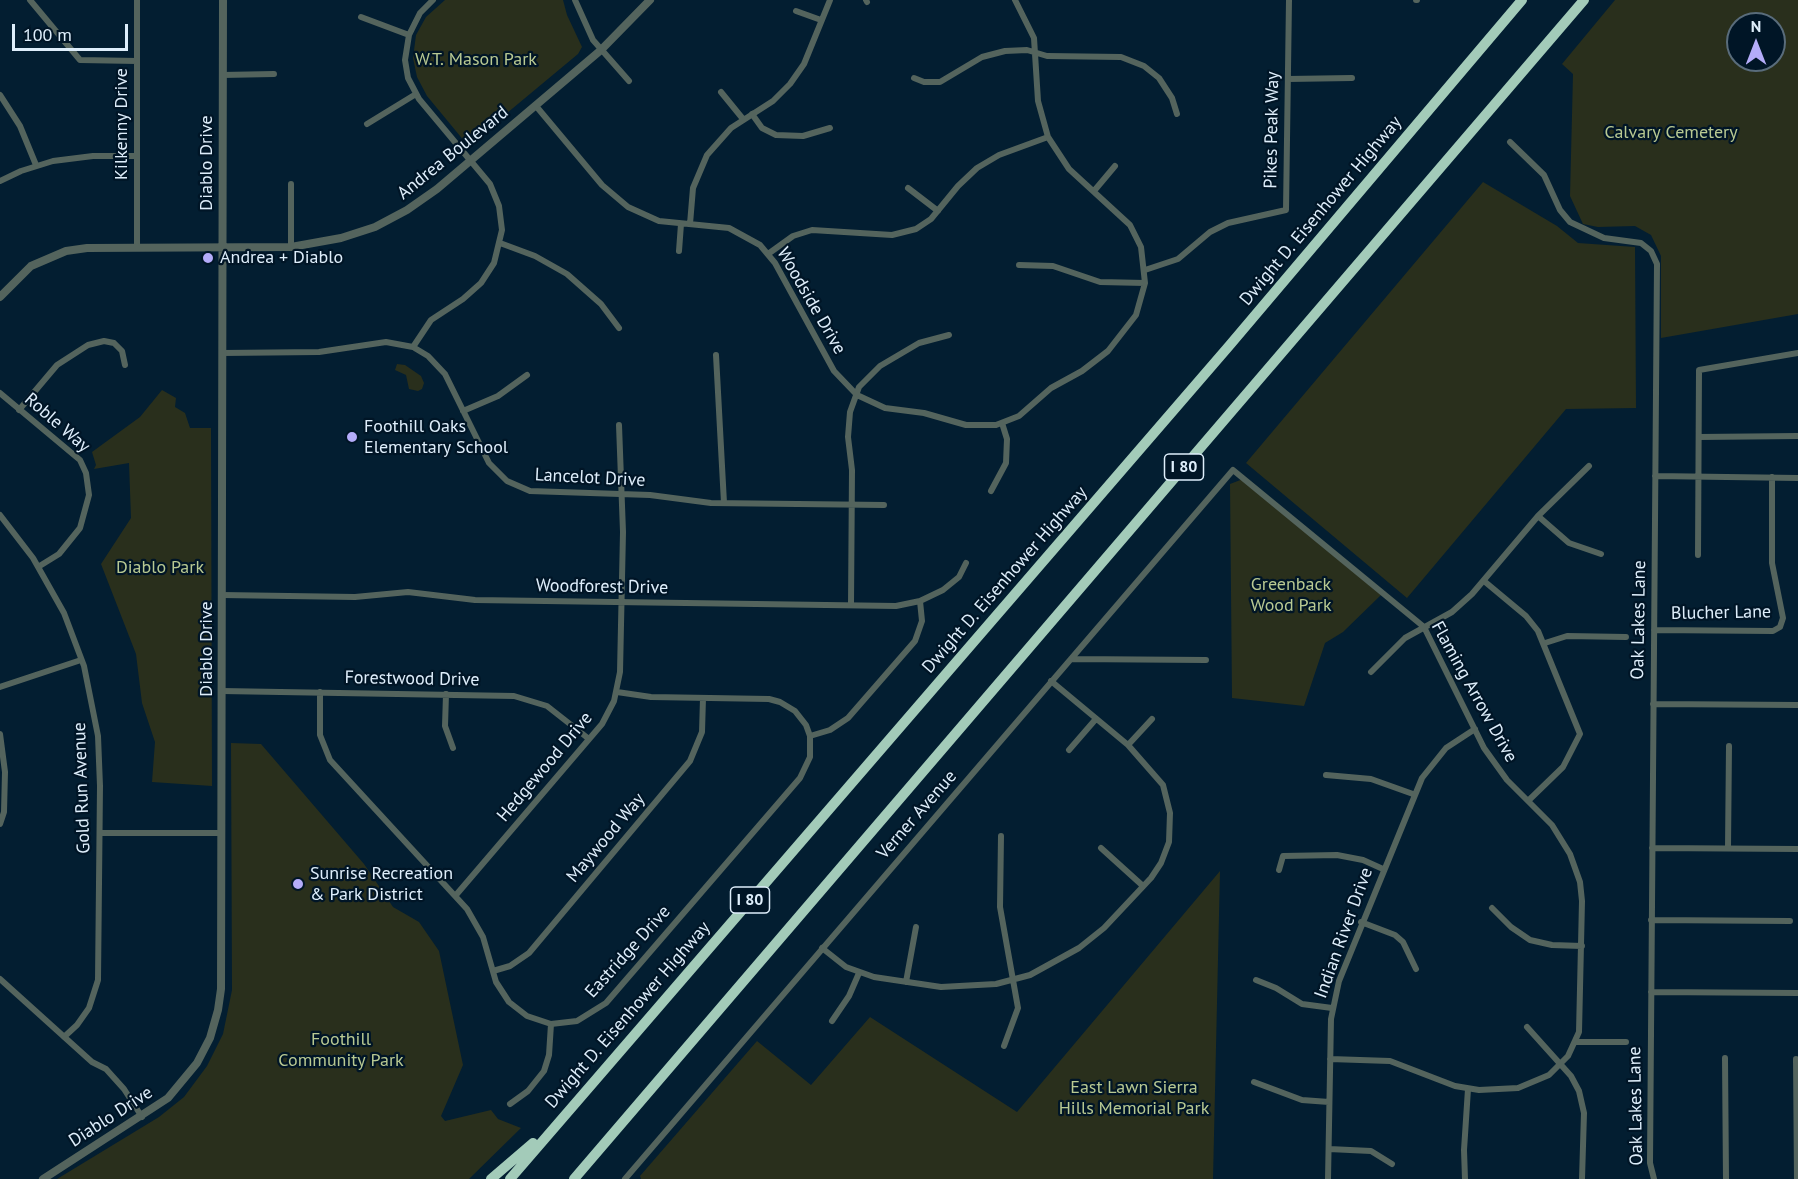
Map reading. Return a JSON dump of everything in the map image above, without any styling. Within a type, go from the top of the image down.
[{"type":"highway","name":"Dwight D. Eisenhower Highway","points":[[510,1179],[548,1132],[1206,373],[1522,0]]},
{"type":"highway","name":"I 80","points":[[574,1179],[1584,0]]},
{"type":"highway","points":[[491,1179],[548,1132]]},
{"type":"street","points":[[30,0],[80,60],[137,62]]},
{"type":"street","name":"Kilkenny Drive","points":[[137,0],[137,248]]},
{"type":"street","name":"Diablo Drive","points":[[43,1179],[142,1117],[168,1098],[189,1076],[215,1023],[221,989],[223,0]]},
{"type":"street","points":[[418,0],[424,8]]},
{"type":"street","points":[[413,347],[431,320],[463,299],[481,283],[494,262],[500,243],[501,218],[495,195],[471,160],[416,94],[406,66],[409,35],[424,8],[433,0]]},
{"type":"street","points":[[575,0],[586,30],[629,81]]},
{"type":"street","name":"Andrea Boulevard","points":[[0,297],[23,272],[55,254],[76,249],[291,247],[341,238],[392,219],[430,195],[536,106],[601,50],[650,0]]},
{"type":"street","points":[[690,224],[693,188],[701,165],[722,136],[743,119],[773,101],[798,74],[830,0]]},
{"type":"street","points":[[857,395],[885,408],[924,413],[966,425],[984,427],[1002,423],[1019,416],[1051,388],[1082,371],[1108,351],[1136,315],[1145,283],[1141,247],[1130,225],[1069,169],[1048,137],[1038,101],[1037,53],[1030,25],[1015,0]]},
{"type":"street","name":"Pikes Peak Way","points":[[1145,270],[1178,259],[1210,232],[1236,221],[1286,210],[1289,0]]},
{"type":"street","points":[[796,10],[821,20]]},
{"type":"street","points":[[361,17],[409,35]]},
{"type":"street","points":[[914,78],[924,82],[940,82],[972,62],[993,53],[1027,50],[1047,56],[1109,56],[1139,63],[1154,74],[1166,88],[1177,114]]},
{"type":"street","points":[[222,75],[274,74]]},
{"type":"street","points":[[1288,79],[1352,78]]},
{"type":"street","points":[[721,92],[743,119]]},
{"type":"street","points":[[368,124],[416,94]]},
{"type":"street","points":[[0,96],[20,126],[36,165]]},
{"type":"street","name":"Woodside Drive","points":[[536,106],[618,201],[648,217],[681,224],[717,225],[734,230],[750,238],[768,254],[834,370],[857,395]]},
{"type":"street","points":[[752,114],[762,128],[776,135],[803,136],[830,128]]},
{"type":"street","points":[[768,254],[782,242],[812,231],[892,235],[910,231],[927,223],[967,177],[987,161],[1048,137]]},
{"type":"street","name":"Oak Lakes Lane","points":[[1510,142],[1544,175],[1560,210],[1570,222],[1604,238],[1641,243],[1655,258],[1650,1163],[1654,1179]]},
{"type":"street","points":[[0,181],[36,165],[73,158],[137,156]]},
{"type":"street","points":[[1094,192],[1115,166]]},
{"type":"street","points":[[291,184],[291,247]]},
{"type":"street","points":[[908,188],[938,211]]},
{"type":"street","points":[[679,251],[681,224]]},
{"type":"street","points":[[500,243],[535,256],[567,274],[601,304],[619,328]]},
{"type":"street","points":[[1019,265],[1053,266],[1100,282],[1145,283]]},
{"type":"street","points":[[851,605],[852,505],[848,424],[857,395],[869,376],[892,357],[919,343],[949,335]]},
{"type":"street","points":[[19,410],[57,365],[88,345],[104,340],[114,343],[122,351],[125,365]]},
{"type":"street","name":"Lancelot Drive","points":[[222,353],[319,352],[386,342],[413,347],[437,364],[489,463],[497,472],[518,487],[543,493],[621,495],[724,503],[884,505]]},
{"type":"street","points":[[1698,555],[1699,370],[1798,353]]},
{"type":"street","points":[[716,355],[724,503]]},
{"type":"street","points":[[463,411],[498,396],[527,375]]},
{"type":"street","name":"Roble Way","points":[[0,393],[82,462],[88,484],[87,506],[75,537],[59,554],[38,567]]},
{"type":"street","points":[[991,491],[1004,469],[1008,451],[1002,423]]},
{"type":"street","name":"Hedgewood Drive","points":[[456,895],[589,739],[605,718],[617,692],[621,602],[619,425]]},
{"type":"street","points":[[1699,437],[1798,436]]},
{"type":"street","points":[[1371,672],[1404,638],[1452,612],[1484,581],[1538,516],[1588,466]]},
{"type":"street","name":"Flaming Arrow Drive","points":[[1233,470],[1424,627],[1493,763],[1541,811],[1562,839],[1576,870],[1582,901],[1581,1021],[1576,1042],[1561,1064],[1539,1081],[1518,1088],[1468,1089],[1390,1061],[1330,1059]]},
{"type":"street","name":"Verner Avenue","points":[[625,1179],[1233,470]]},
{"type":"street","points":[[1655,476],[1798,478]]},
{"type":"street","name":"Blucher Lane","points":[[1654,630],[1773,631],[1780,627],[1783,618],[1772,570],[1772,477]]},
{"type":"street","name":"Gold Run Avenue","points":[[0,515],[38,567],[64,614],[81,660],[98,736],[100,833],[98,980],[89,1008],[77,1025],[64,1037]]},
{"type":"street","points":[[1538,516],[1569,543],[1601,554]]},
{"type":"street","name":"Woodforest Drive","points":[[222,595],[355,597],[408,592],[475,600],[896,606],[920,601],[948,586],[959,577],[966,563]]},
{"type":"street","points":[[1484,581],[1526,616],[1545,643],[1580,734],[1563,767],[1529,800]]},
{"type":"street","points":[[617,692],[651,697],[769,699],[780,702],[799,715],[810,736],[830,730],[848,718],[915,641],[922,621],[920,601]]},
{"type":"street","points":[[1545,643],[1567,636],[1626,637]]},
{"type":"street","points":[[1071,659],[1206,660]]},
{"type":"street","points":[[0,687],[81,660]]},
{"type":"street","points":[[822,948],[840,963],[859,973],[906,982],[959,988],[1014,980],[1052,965],[1079,948],[1104,927],[1158,869],[1169,842],[1170,813],[1163,785],[1128,745],[1095,720],[1052,681]]},
{"type":"street","name":"Forestwood Drive","points":[[222,691],[514,696],[536,701],[556,712],[589,739]]},
{"type":"street","name":"Eastridge Drive","points":[[320,692],[320,735],[330,760],[456,895],[483,936],[493,971],[508,1002],[526,1016],[551,1024],[577,1021],[598,1011],[606,1003],[800,778],[810,757],[810,736]]},
{"type":"street","points":[[446,694],[445,726],[453,748]]},
{"type":"street","name":"Maywood Way","points":[[493,971],[510,966],[529,953],[690,761],[702,732],[703,698]]},
{"type":"street","points":[[1653,704],[1798,705]]},
{"type":"street","points":[[1128,745],[1152,719]]},
{"type":"street","points":[[1069,750],[1095,720]]},
{"type":"street","name":"Indian River Drive","points":[[1328,1179],[1332,1008],[1339,981],[1413,794],[1437,757],[1456,740],[1475,729]]},
{"type":"street","points":[[0,734],[5,782],[4,812],[0,824]]},
{"type":"street","points":[[1728,848],[1730,746]]},
{"type":"street","points":[[1326,775],[1371,779],[1413,794]]},
{"type":"street","points":[[100,833],[221,833]]},
{"type":"street","points":[[1001,836],[1000,907],[1018,1008],[1004,1046]]},
{"type":"street","points":[[1101,848],[1143,886]]},
{"type":"street","points":[[1652,848],[1798,849]]},
{"type":"street","points":[[1279,870],[1283,856],[1326,855],[1350,856],[1383,869]]},
{"type":"street","points":[[1492,908],[1511,927],[1530,940],[1552,945],[1582,946]]},
{"type":"street","points":[[1652,920],[1790,921]]},
{"type":"street","points":[[1361,922],[1395,936],[1403,942],[1416,969]]},
{"type":"street","points":[[906,982],[916,927]]},
{"type":"street","points":[[831,1021],[849,996],[859,973]]},
{"type":"street","points":[[0,979],[92,1062],[106,1069],[124,1089],[142,1117]]},
{"type":"street","points":[[1256,980],[1276,988],[1302,1004],[1332,1008]]},
{"type":"street","points":[[1651,992],[1798,993]]},
{"type":"street","points":[[510,1104],[528,1092],[544,1071],[549,1055],[551,1024]]},
{"type":"street","points":[[1527,1027],[1574,1080],[1582,1102],[1582,1179]]},
{"type":"street","points":[[1576,1042],[1626,1042]]},
{"type":"street","points":[[1725,1058],[1726,1179]]},
{"type":"street","points":[[1796,1059],[1797,1179]]},
{"type":"street","points":[[1254,1083],[1302,1100],[1329,1102]]},
{"type":"street","points":[[1465,1179],[1464,1150],[1468,1089]]},
{"type":"street","points":[[1329,1149],[1371,1151],[1392,1164]]},
{"type":"green space","name":"W.T. Mason Park","points":[[445,0],[563,0],[567,15],[582,47],[578,54],[471,143],[465,142],[427,96],[417,77],[413,58],[416,35],[426,17]]},
{"type":"green space","name":"Calvary Cemetery","points":[[1615,0],[1798,0],[1798,314],[1661,338],[1661,256],[1651,235],[1635,226],[1598,227],[1583,224],[1570,196],[1573,74],[1562,64]]},
{"type":"green space","points":[[1483,182],[1557,226],[1578,243],[1635,247],[1636,408],[1566,409],[1407,598],[1246,463]]},
{"type":"green space","points":[[397,364],[405,365],[421,376],[424,383],[422,389],[418,391],[409,389],[406,375],[395,370]]},
{"type":"green space","name":"Diablo Park","points":[[162,390],[176,398],[175,407],[185,413],[190,428],[211,428],[212,786],[152,782],[155,742],[142,703],[136,654],[101,564],[131,518],[129,463],[94,469],[96,465],[92,452],[140,417]]},
{"type":"green space","name":"Greenback Wood Park","points":[[1243,479],[1381,595],[1343,632],[1325,643],[1304,706],[1232,698],[1230,484]]},
{"type":"green space","name":"Foothill Community Park","points":[[231,743],[261,744],[364,864],[393,907],[419,922],[439,951],[463,1065],[441,1116],[445,1121],[491,1110],[498,1119],[521,1128],[469,1179],[57,1179],[159,1117],[184,1097],[207,1066],[223,1034],[232,990]]},
{"type":"green space","name":"East Lawn Sierra Hills Memorial Park","points":[[1220,871],[1213,1179],[641,1179],[640,1176],[757,1041],[811,1085],[870,1017],[1017,1112]]},
{"type":"place","name":"Andrea + Diablo","points":[[208,258]]},
{"type":"place","name":"Foothill Oaks Elementary School","points":[[352,437]]},
{"type":"place","name":"Sunrise Recreation & Park District","points":[[298,884]]}]
